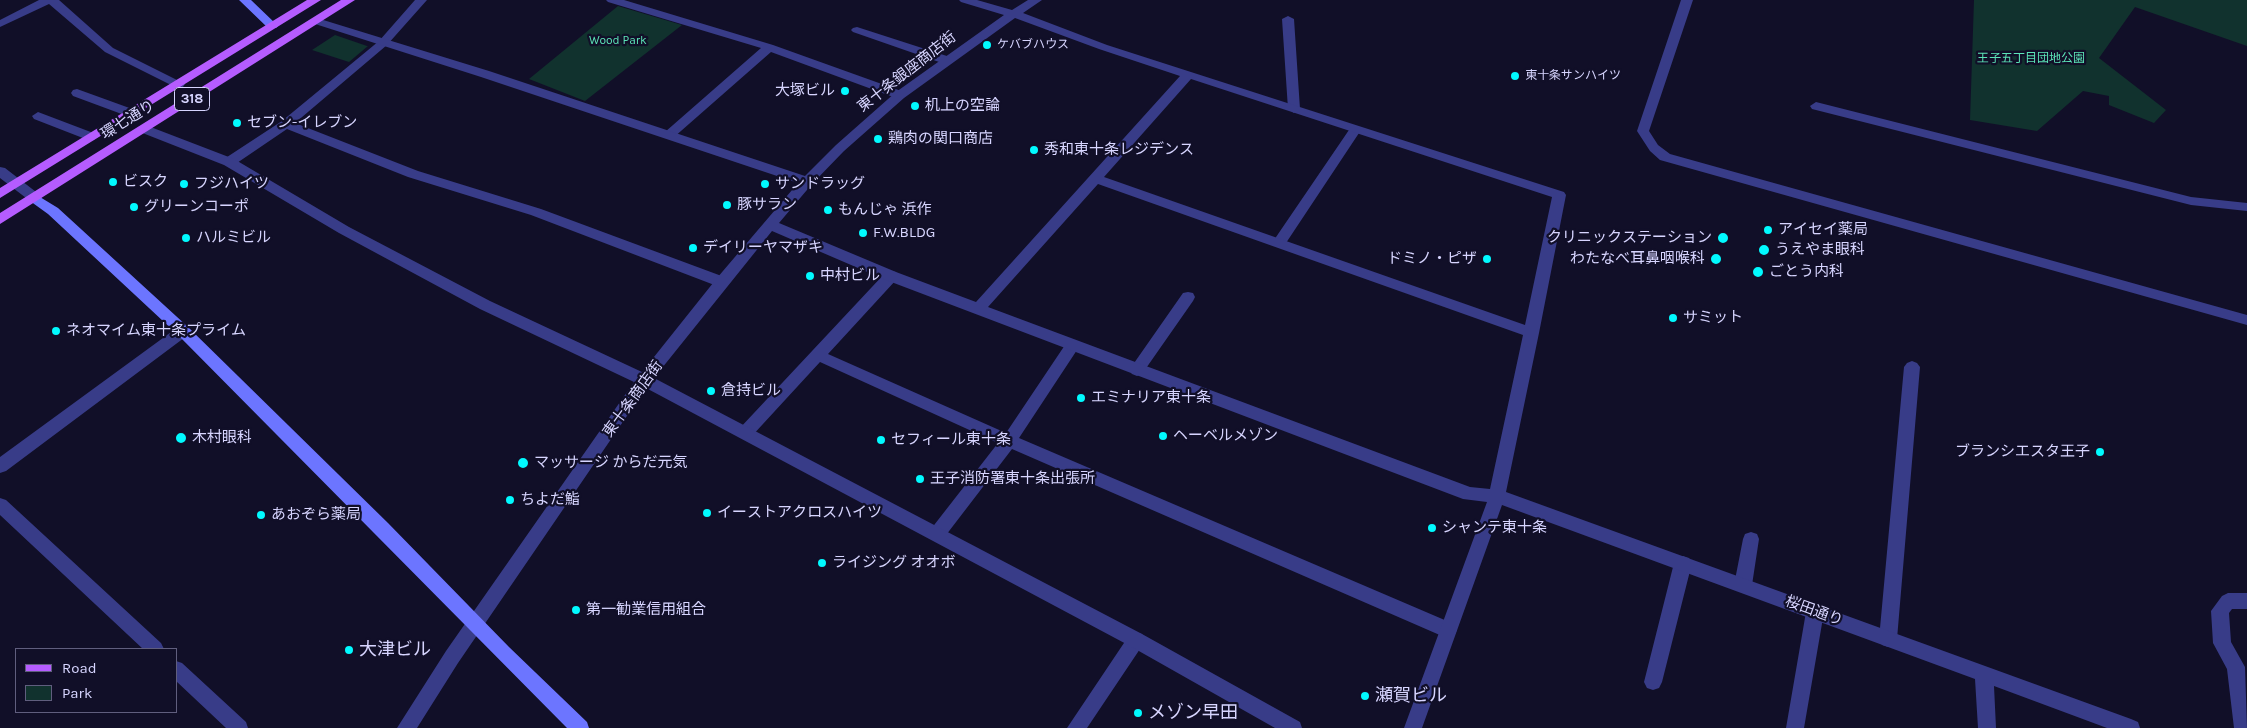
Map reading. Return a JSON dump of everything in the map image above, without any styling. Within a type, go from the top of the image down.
[{"type":"main road","name":"環七通り","points":[[0,194],[315,0]]},
{"type":"main road","name":"環七通り","points":[[0,219],[349,0]]},
{"type":"street","points":[[0,24],[48,0]]},
{"type":"street","points":[[52,0],[109,50],[179,84]]},
{"type":"street","points":[[245,0],[272,26]]},
{"type":"street","points":[[228,162],[286,124],[383,43],[421,0]]},
{"type":"street","points":[[612,0],[769,47],[900,95]]},
{"type":"street","points":[[965,0],[1014,14],[1103,47],[1559,195],[1498,496],[1413,728]]},
{"type":"street","name":"東十条銀座商店街","points":[[807,180],[900,95],[946,60],[1036,0]]},
{"type":"street","points":[[1687,0],[1643,131],[1654,148],[1665,157],[2247,320]]},
{"type":"street","points":[[1288,19],[1294,109]]},
{"type":"street","points":[[316,21],[485,74],[807,180]]},
{"type":"street","points":[[857,30],[946,60]]},
{"type":"street","points":[[668,135],[769,47]]},
{"type":"street","points":[[978,309],[1188,75]]},
{"type":"street","points":[[77,93],[131,113]]},
{"type":"street","points":[[1816,106],[2191,201],[2247,207]]},
{"type":"street","points":[[38,116],[92,137]]},
{"type":"street","points":[[286,124],[413,174],[536,212],[722,282]]},
{"type":"street","points":[[144,128],[228,162],[344,230],[476,300],[644,380],[746,433],[1136,640],[1293,728]]},
{"type":"street","points":[[1279,243],[1355,130]]},
{"type":"street","points":[[0,171],[53,211],[182,331],[375,521],[580,728]]},
{"type":"street","points":[[1095,178],[1532,333]]},
{"type":"street","name":"東十条商店街","points":[[406,728],[644,380],[807,180]]},
{"type":"street","name":"桜田通り","points":[[770,225],[890,276],[1469,494],[1498,496],[2130,728]]},
{"type":"street","points":[[746,433],[890,276]]},
{"type":"street","points":[[1137,370],[1188,297]]},
{"type":"street","points":[[0,466],[182,331]]},
{"type":"street","points":[[937,534],[1009,441],[1072,346]]},
{"type":"street","points":[[817,355],[1009,441],[1448,630]]},
{"type":"street","points":[[1888,638],[1912,367]]},
{"type":"street","points":[[0,505],[154,648]]},
{"type":"street","points":[[1742,585],[1751,540]]},
{"type":"street","points":[[1652,682],[1684,564]]},
{"type":"street","points":[[2243,728],[2241,669],[2222,643],[2220,611],[2228,600],[2247,601]]},
{"type":"street","points":[[1794,728],[1815,612]]},
{"type":"street","points":[[1076,728],[1136,640]]},
{"type":"street","points":[[178,672],[239,728]]},
{"type":"street","points":[[1984,673],[1987,728]]},
{"type":"green space","name":"王子五丁目団地公園","points":[[1974,0],[2247,0],[2247,46],[2135,7],[2099,58],[2166,110],[2154,123],[2109,105],[2109,96],[2083,91],[2037,131],[1970,120]]},
{"type":"green space","name":"Wood Park","points":[[618,6],[682,25],[585,101],[529,79]]},
{"type":"green space","points":[[335,35],[368,46],[349,62],[312,50]]},
{"type":"place","name":"ケバブハウス","points":[[987,45]]},
{"type":"place","name":"東十条サンハイツ","points":[[1515,76]]},
{"type":"place","name":"大塚ビル","points":[[845,91]]},
{"type":"place","name":"机上の空論","points":[[915,106]]},
{"type":"place","name":"セブン-イレブン","points":[[237,123]]},
{"type":"place","name":"鶏肉の関口商店","points":[[878,139]]},
{"type":"place","name":"秀和東十条レジデンス","points":[[1034,150]]},
{"type":"place","name":"ビスク","points":[[113,182]]},
{"type":"place","name":"フジハイツ","points":[[184,184]]},
{"type":"place","name":"サンドラッグ","points":[[765,184]]},
{"type":"place","name":"豚サラン","points":[[727,205]]},
{"type":"place","name":"グリーンコーポ","points":[[134,207]]},
{"type":"place","name":"もんじゃ 浜作","points":[[828,210]]},
{"type":"place","name":"アイセイ薬局","points":[[1768,230]]},
{"type":"place","name":"F.W.BLDG","points":[[863,233]]},
{"type":"place","name":"ハルミビル","points":[[186,238]]},
{"type":"place","name":"クリニックステーション","points":[[1723,238]]},
{"type":"place","name":"デイリーヤマザキ","points":[[693,248]]},
{"type":"place","name":"うえやま眼科","points":[[1764,250]]},
{"type":"place","name":"ドミノ・ピザ","points":[[1487,259]]},
{"type":"place","name":"わたなべ耳鼻咽喉科","points":[[1716,259]]},
{"type":"place","name":"ごとう内科","points":[[1758,272]]},
{"type":"place","name":"中村ビル","points":[[810,276]]},
{"type":"place","name":"サミット","points":[[1673,318]]},
{"type":"place","name":"ネオマイム東十条プライム","points":[[56,331]]},
{"type":"place","name":"倉持ビル","points":[[711,391]]},
{"type":"place","name":"エミナリア東十条","points":[[1081,398]]},
{"type":"place","name":"ヘーベルメゾン","points":[[1163,436]]},
{"type":"place","name":"木村眼科","points":[[181,438]]},
{"type":"place","name":"セフィール東十条","points":[[881,440]]},
{"type":"place","name":"ブランシエスタ王子","points":[[2100,452]]},
{"type":"place","name":"マッサージ からだ元気","points":[[523,463]]},
{"type":"place","name":"王子消防署東十条出張所","points":[[920,479]]},
{"type":"place","name":"ちよだ鮨","points":[[510,500]]},
{"type":"place","name":"イーストアクロスハイツ","points":[[707,513]]},
{"type":"place","name":"あおぞら薬局","points":[[261,515]]},
{"type":"place","name":"シャンテ東十条","points":[[1432,528]]},
{"type":"place","name":"ライジング オオボ","points":[[822,563]]},
{"type":"place","name":"第一勧業信用組合","points":[[576,610]]},
{"type":"place","name":"大津ビル","points":[[349,650]]},
{"type":"place","name":"瀬賀ビル","points":[[1365,696]]},
{"type":"place","name":"メゾン早田","points":[[1138,713]]}]
